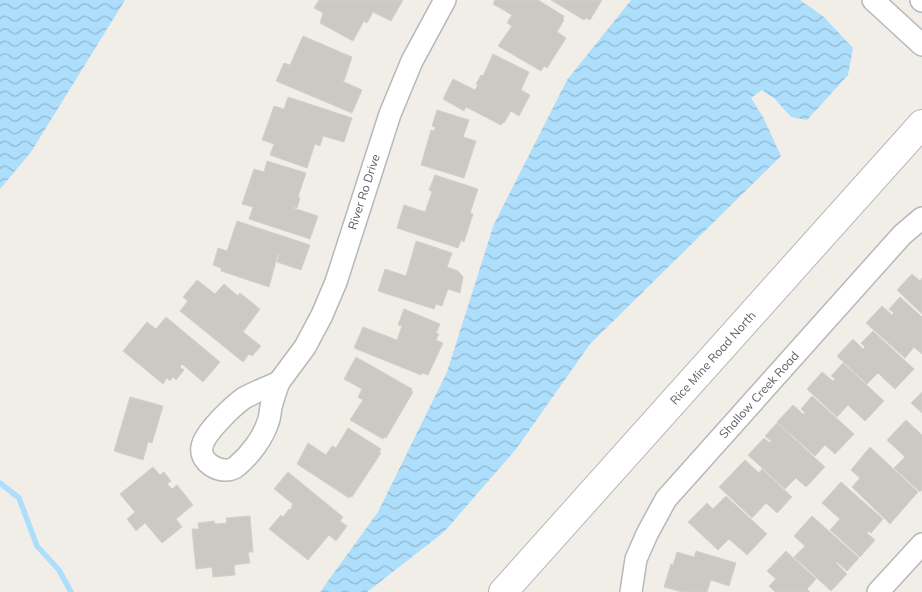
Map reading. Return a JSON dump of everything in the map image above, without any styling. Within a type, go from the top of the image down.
[{"type":"main road","name":"Rice Mine Road North","points":[[504,592],[922,124]]},
{"type":"street","name":"River Ro Drive","points":[[279,382],[305,347],[322,315],[336,282],[390,114],[412,61],[446,0]]},
{"type":"street","points":[[873,0],[922,45]]},
{"type":"street","name":"Shallow Creek Road","points":[[631,592],[636,559],[647,534],[666,500],[902,235],[922,218]]},
{"type":"street","points":[[878,592],[922,544]]},
{"type":"water","points":[[0,0],[125,0],[31,152],[0,189]]},
{"type":"water","points":[[631,0],[800,0],[824,17],[853,48],[848,75],[807,120],[791,117],[775,99],[762,90],[751,98],[763,117],[781,156],[590,344],[516,449],[444,532],[367,592],[320,592],[378,512],[447,372],[494,224],[567,80]]},
{"type":"building","points":[[319,0],[403,0],[391,21],[373,12],[367,23],[364,21],[353,41],[320,23],[323,13],[314,8]]},
{"type":"building","points":[[495,0],[538,0],[564,16],[564,20],[557,32],[566,38],[547,68],[544,66],[541,71],[498,46],[512,26],[507,23],[512,15],[493,4]]},
{"type":"building","points":[[551,0],[602,0],[590,20],[586,18],[584,20]]},
{"type":"building","points":[[303,36],[352,57],[344,81],[342,81],[362,90],[352,113],[276,81],[284,63],[290,65]]},
{"type":"building","points":[[493,54],[529,72],[521,90],[530,95],[519,116],[511,111],[501,125],[466,107],[464,111],[443,99],[453,79],[475,90],[478,85],[476,84],[481,75],[483,76]]},
{"type":"building","points":[[288,97],[352,118],[344,142],[323,136],[320,146],[315,144],[307,168],[270,155],[274,144],[262,140],[274,106],[284,109]]},
{"type":"building","points":[[437,110],[469,120],[463,137],[476,141],[464,178],[421,165],[431,130],[434,131],[435,127],[432,126]]},
{"type":"building","points":[[267,161],[306,173],[298,197],[300,198],[297,208],[293,208],[318,216],[310,239],[249,219],[253,207],[242,204],[254,169],[264,172]]},
{"type":"building","points":[[435,175],[478,189],[470,213],[473,214],[464,242],[461,240],[458,248],[397,228],[404,205],[425,212],[432,192],[429,190]]},
{"type":"building","points":[[237,221],[310,245],[301,270],[277,262],[278,254],[269,287],[221,271],[221,268],[213,265],[218,248],[227,251]]},
{"type":"building","points":[[416,241],[452,253],[447,267],[458,271],[463,277],[460,293],[448,289],[442,306],[436,304],[434,309],[378,291],[385,269],[406,276]]},
{"type":"building","points":[[912,274],[920,281],[922,278],[922,314],[897,290]]},
{"type":"building","points":[[197,280],[215,294],[224,284],[238,296],[240,293],[260,309],[243,332],[261,346],[252,356],[249,354],[243,362],[180,311],[188,301],[183,297]]},
{"type":"building","points":[[900,297],[922,317],[922,354],[914,347],[905,358],[866,323],[882,306],[892,315],[894,313],[889,309]]},
{"type":"building","points":[[404,309],[440,324],[436,333],[439,334],[436,340],[443,343],[428,375],[422,373],[421,375],[354,348],[363,327],[397,340],[402,326],[398,325]]},
{"type":"building","points":[[166,317],[220,362],[203,382],[182,364],[180,367],[184,370],[176,380],[173,377],[170,381],[167,378],[163,384],[123,351],[147,322],[156,329]]},
{"type":"building","points":[[873,331],[914,369],[895,389],[878,373],[867,384],[837,356],[853,339],[863,349],[865,347],[861,343]]},
{"type":"building","points":[[356,357],[412,389],[411,391],[413,392],[386,438],[384,437],[383,439],[350,420],[363,400],[358,397],[362,389],[344,379]]},
{"type":"building","points":[[843,363],[884,401],[865,421],[848,405],[837,417],[807,389],[822,372],[833,381],[835,379],[831,376]]},
{"type":"building","points":[[922,392],[922,413],[911,403]]},
{"type":"building","points":[[812,396],[854,434],[835,454],[825,445],[815,456],[777,422],[793,405],[803,414],[805,413],[801,409]]},
{"type":"building","points":[[130,397],[163,406],[152,443],[148,442],[143,460],[114,451]]},
{"type":"building","points":[[906,420],[922,435],[922,490],[920,492],[894,468],[905,457],[887,440]]},
{"type":"building","points":[[777,423],[825,467],[806,487],[796,478],[785,489],[748,455],[764,438],[770,443],[771,441],[765,436]]},
{"type":"building","points":[[348,428],[381,449],[379,452],[381,453],[352,497],[349,498],[297,464],[308,443],[326,455],[332,446],[336,448]]},
{"type":"building","points":[[870,447],[918,492],[890,524],[852,487],[860,478],[851,470]]},
{"type":"building","points":[[745,460],[759,473],[762,469],[792,497],[777,513],[766,503],[752,518],[719,487]]},
{"type":"building","points":[[153,467],[160,475],[164,472],[171,481],[167,484],[172,489],[177,485],[193,505],[176,519],[182,527],[162,543],[145,523],[136,531],[127,519],[135,512],[120,494]]},
{"type":"building","points":[[288,472],[343,517],[340,521],[347,526],[336,541],[329,535],[308,560],[269,529],[281,515],[283,517],[292,508],[293,504],[274,489]]},
{"type":"building","points":[[841,482],[883,519],[871,533],[868,531],[867,533],[875,540],[860,557],[830,530],[840,519],[822,503]]},
{"type":"building","points":[[726,496],[767,534],[747,555],[729,539],[718,550],[688,522],[707,503],[713,509]]},
{"type":"building","points":[[250,516],[253,552],[248,552],[250,563],[234,565],[235,575],[213,577],[212,567],[196,569],[192,529],[199,529],[198,523],[214,521],[215,524],[227,523],[226,518]]},
{"type":"building","points":[[812,516],[859,558],[847,571],[836,563],[847,574],[831,591],[794,557],[805,546],[794,536]]},
{"type":"building","points":[[696,551],[736,563],[729,586],[711,580],[707,592],[682,592],[664,587],[677,552],[694,557]]},
{"type":"building","points":[[786,551],[816,579],[807,589],[810,592],[775,592],[769,586],[776,579],[767,571]]},
{"type":"waterway","points":[[0,483],[19,498],[37,546],[59,570],[71,592]]}]
